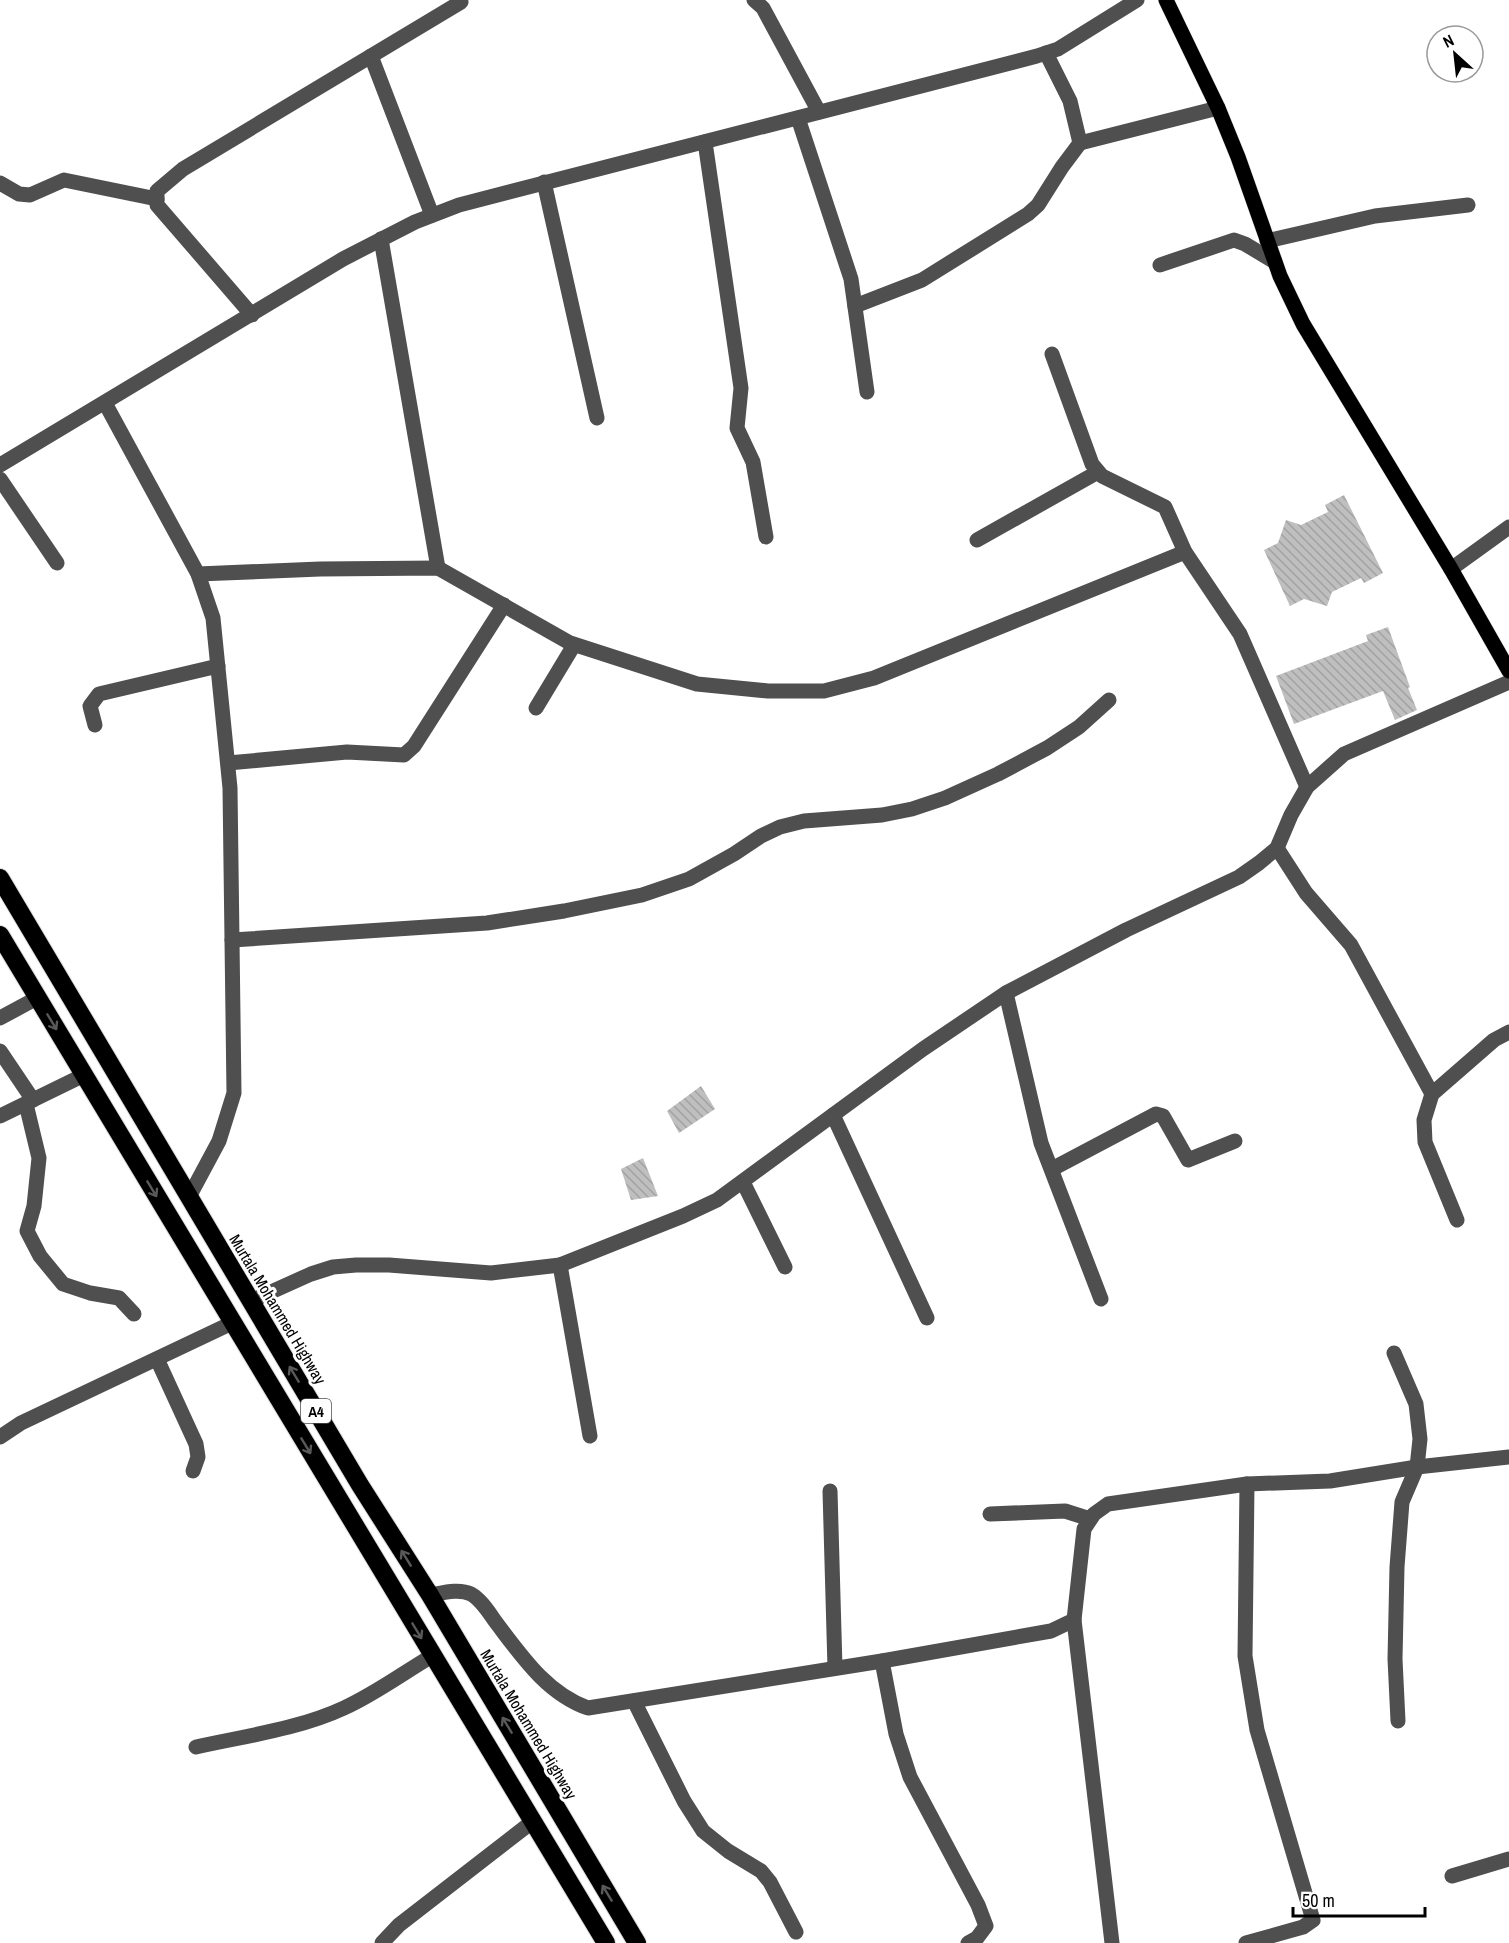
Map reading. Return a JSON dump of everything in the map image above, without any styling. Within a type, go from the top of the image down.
[{"type":"highway","name":"Murtala Mohammed Highway","points":[[0,878],[360,1485],[430,1595],[637,1943]]},
{"type":"highway","name":"A4","points":[[0,935],[606,1943]]},
{"type":"main road","points":[[1166,0],[1218,108],[1275,262],[1303,324],[1451,569],[1509,671]]},
{"type":"street","points":[[754,0],[763,8],[819,112]]},
{"type":"street","points":[[0,465],[344,259],[432,215],[459,205],[1046,53],[1079,37],[1137,0]]},
{"type":"street","points":[[252,315],[157,205],[157,191],[183,169],[371,56],[444,6],[461,2]]},
{"type":"street","points":[[1046,53],[1070,102],[1080,143]]},
{"type":"street","points":[[371,56],[432,215]]},
{"type":"street","points":[[855,306],[922,280],[1028,214],[1038,206],[1062,166],[1080,143],[1218,108]]},
{"type":"street","points":[[798,118],[851,279],[867,392]]},
{"type":"street","points":[[705,142],[741,388],[737,428],[753,462],[766,537]]},
{"type":"street","points":[[0,183],[18,194],[30,195],[64,180],[157,199]]},
{"type":"street","points":[[544,183],[597,418]]},
{"type":"street","points":[[1268,242],[1375,216],[1468,205]]},
{"type":"street","points":[[381,239],[438,568]]},
{"type":"street","points":[[1160,266],[1234,240],[1275,262]]},
{"type":"street","points":[[1052,354],[1092,464],[1101,476],[1165,507],[1185,552],[1240,634],[1307,787]]},
{"type":"street","points":[[105,403],[198,574],[213,618],[230,788],[234,1093],[219,1141],[189,1197]]},
{"type":"street","points":[[977,540],[1098,472]]},
{"type":"street","points":[[0,479],[57,563]]},
{"type":"street","points":[[1451,569],[1509,527]]},
{"type":"street","points":[[198,574],[438,568],[574,645],[697,684],[768,691],[824,691],[874,678],[1185,552]]},
{"type":"street","points":[[228,763],[347,752],[404,756],[414,746],[504,606]]},
{"type":"street","points":[[536,708],[574,645]]},
{"type":"street","points":[[95,725],[90,706],[99,694],[218,666]]},
{"type":"street","points":[[251,1301],[311,1274],[333,1267],[356,1264],[491,1274],[560,1265],[717,1200],[923,1048],[1006,993],[1126,930],[1239,877],[1277,848],[1291,815],[1307,787],[1344,754],[1509,682]]},
{"type":"street","points":[[232,940],[487,922],[564,911],[642,895],[689,879],[780,827],[804,821],[882,815],[912,809],[945,798],[1047,748],[1079,727],[1109,700]]},
{"type":"street","points":[[1277,848],[1306,893],[1351,945],[1432,1094]]},
{"type":"street","points":[[1006,993],[1041,1143],[1101,1299]]},
{"type":"street","points":[[0,1018],[38,998]]},
{"type":"street","points":[[1457,1220],[1425,1142],[1424,1120],[1432,1094],[1494,1040],[1509,1032]]},
{"type":"street","points":[[0,1051],[29,1102],[39,1158],[34,1206],[27,1231],[40,1256],[63,1284],[90,1293],[119,1298],[134,1314]]},
{"type":"street","points":[[0,1116],[84,1075]]},
{"type":"street","points":[[1052,1169],[1156,1114],[1163,1116],[1188,1160],[1235,1141]]},
{"type":"street","points":[[833,1115],[927,1318]]},
{"type":"street","points":[[743,1182],[785,1267]]},
{"type":"street","points":[[560,1265],[590,1436]]},
{"type":"street","points":[[0,1437],[21,1423],[232,1323]]},
{"type":"street","points":[[1394,1353],[1416,1404],[1420,1439],[1417,1467],[1402,1502],[1397,1567],[1395,1659],[1398,1721]]},
{"type":"street","points":[[157,1359],[196,1444],[198,1457],[193,1471]]},
{"type":"street","points":[[1112,1943],[1074,1620],[1084,1529],[1094,1514],[1108,1504],[1246,1484],[1330,1480],[1417,1467],[1509,1457]]},
{"type":"street","points":[[1246,1484],[1245,1656],[1248,1677],[1257,1730],[1313,1920],[1303,1927],[1246,1943]]},
{"type":"street","points":[[830,1491],[835,1668]]},
{"type":"street","points":[[990,1514],[1065,1511],[1090,1519]]},
{"type":"street","points":[[430,1595],[459,1591],[471,1594],[557,1693],[573,1703],[588,1708],[882,1661],[1051,1631],[1074,1620]]},
{"type":"street","points":[[196,1747],[301,1723],[346,1708],[432,1656]]},
{"type":"street","points":[[882,1661],[896,1734],[910,1777],[978,1905],[986,1926],[977,1938],[968,1943]]},
{"type":"street","points":[[634,1701],[684,1801],[703,1830],[728,1851],[761,1871],[770,1882],[796,1932]]},
{"type":"street","points":[[382,1943],[399,1925],[532,1822]]},
{"type":"street","points":[[1452,1876],[1509,1859]]},
{"type":"building","points":[[1344,495],[1383,573],[1364,583],[1361,578],[1332,592],[1327,606],[1304,599],[1290,606],[1264,550],[1278,543],[1286,520],[1301,525],[1328,512],[1325,505]]},
{"type":"building","points":[[1388,627],[1417,710],[1395,720],[1383,691],[1294,724],[1276,676],[1368,641],[1366,635]]},
{"type":"building","points":[[701,1086],[715,1109],[679,1133],[667,1111]]},
{"type":"building","points":[[643,1158],[658,1196],[631,1200],[621,1169]]}]
